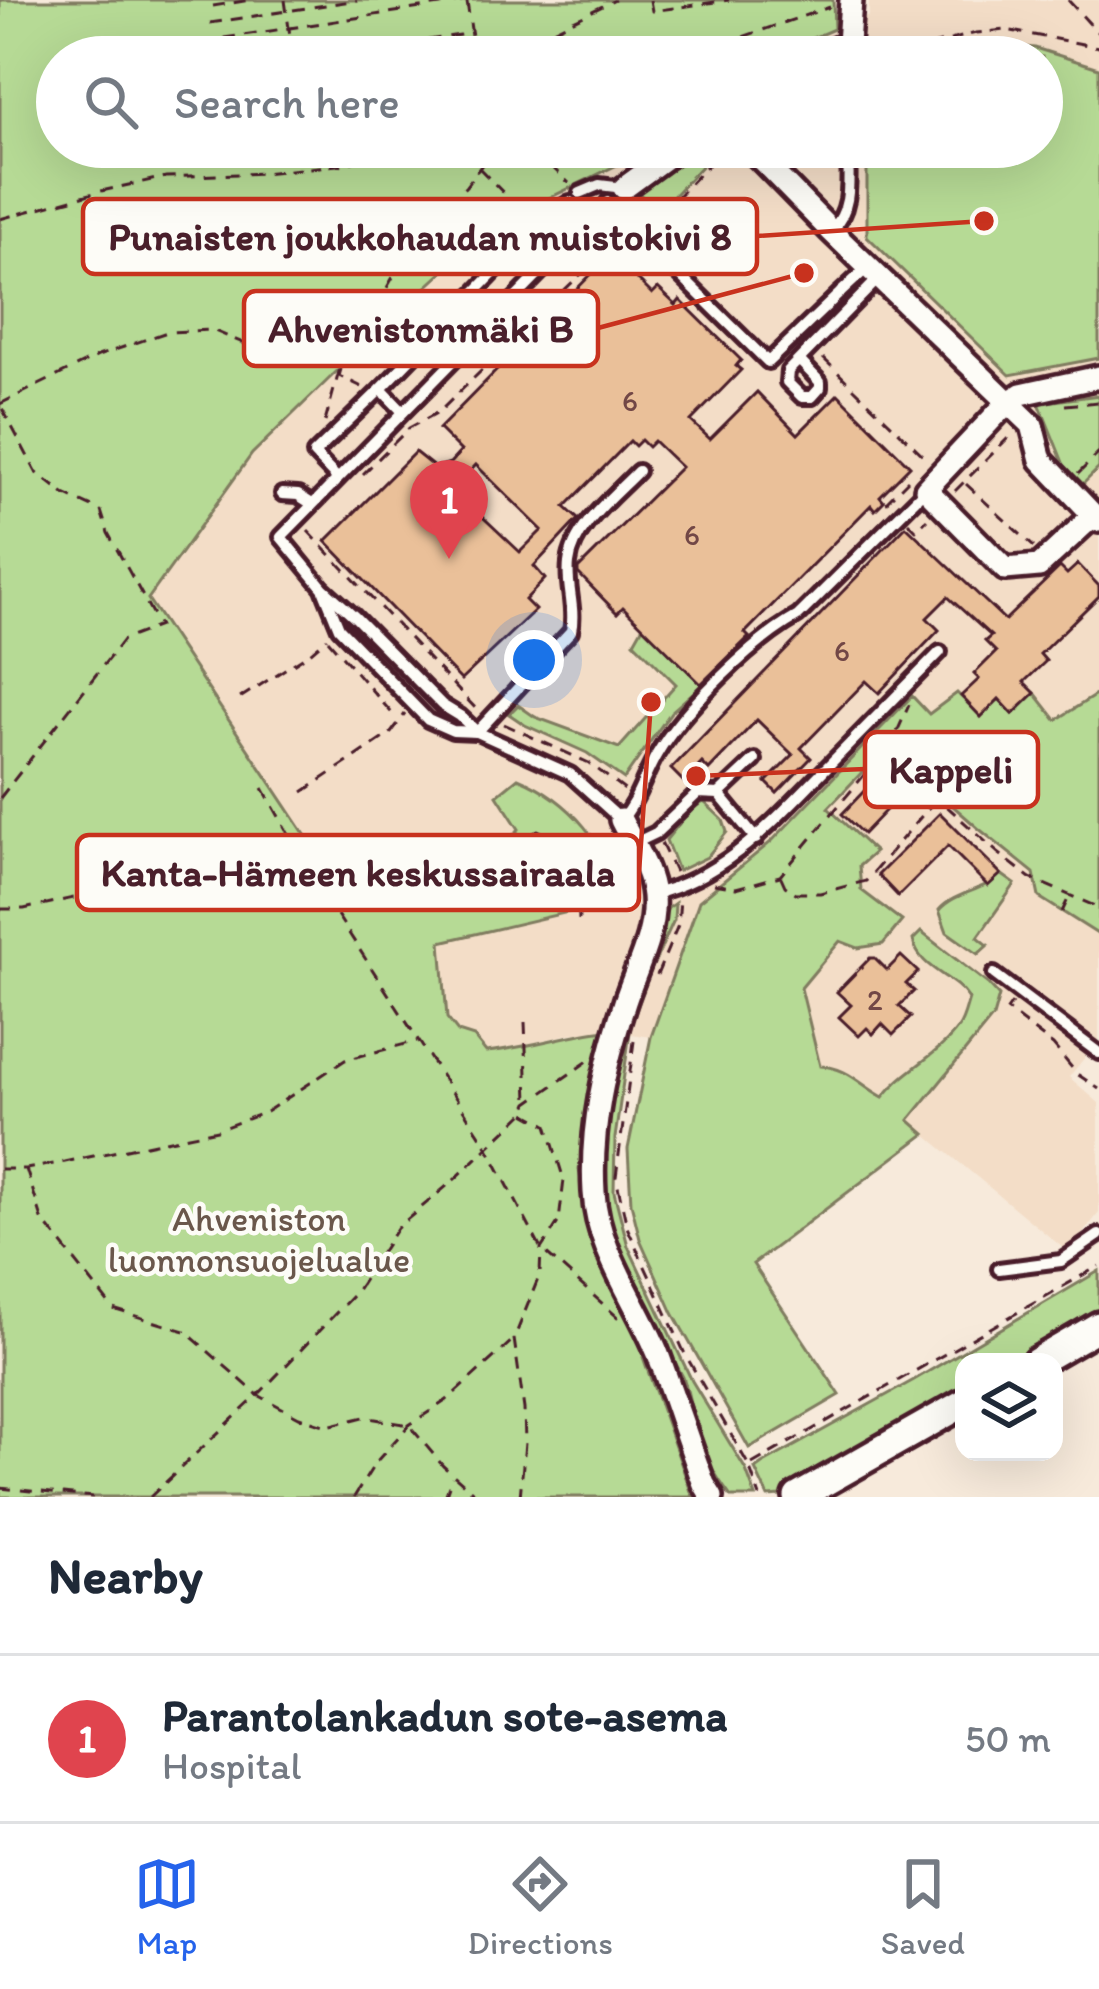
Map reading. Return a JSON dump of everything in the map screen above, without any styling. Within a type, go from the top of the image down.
[{"type":"main road","points":[[1052,1353],[1099,1326]]},
{"type":"main road","points":[[798,1497],[955,1408]]},
{"type":"street","points":[[844,2],[846,36]]},
{"type":"street","points":[[616,195],[652,168]]},
{"type":"street","points":[[769,168],[831,232],[1007,403],[1032,425],[1041,460],[1096,510],[1040,566],[1005,568],[933,497],[1007,403],[1021,394],[1099,377]]},
{"type":"street","points":[[621,820],[649,878],[652,926],[602,1085],[593,1140],[594,1198],[602,1233],[657,1352],[712,1497]]},
{"type":"lane","points":[[831,232],[842,220],[849,200],[848,168]]},
{"type":"lane","points":[[337,478],[314,454],[320,447],[551,214],[599,185],[616,195],[632,229],[768,362],[840,293],[873,272]]},
{"type":"lane","points":[[595,214],[616,195]]},
{"type":"lane","points":[[585,227],[281,537],[322,588],[442,705],[477,732],[570,774],[621,820],[682,717],[772,630],[798,616],[933,497]]},
{"type":"lane","points":[[799,360],[873,272]]},
{"type":"lane","points":[[378,392],[403,412]]},
{"type":"lane","points":[[477,732],[571,632],[572,551],[582,531],[638,471]]},
{"type":"lane","points":[[282,494],[298,495],[312,504]]},
{"type":"lane","points":[[322,588],[339,628],[428,720],[453,730],[477,732]]},
{"type":"lane","points":[[653,894],[701,878],[756,839],[940,652]]},
{"type":"lane","points":[[633,844],[656,833],[698,793],[719,794],[755,760]]},
{"type":"lane","points":[[719,794],[756,839]]},
{"type":"lane","points":[[994,974],[1099,1053]]},
{"type":"lane","points":[[999,1269],[1061,1261],[1099,1235]]},
{"type":"path","points":[[213,6],[251,0]]},
{"type":"path","points":[[285,0],[290,36]]},
{"type":"path","points":[[210,23],[357,0]]},
{"type":"path","points":[[237,36],[467,0],[472,36]]},
{"type":"path","points":[[540,36],[615,0]]},
{"type":"path","points":[[650,0],[652,10],[729,0]]},
{"type":"path","points":[[1069,0],[1099,34]]},
{"type":"path","points":[[744,36],[844,2]]},
{"type":"path","points":[[965,36],[1006,30],[1039,36]]},
{"type":"path","points":[[454,36],[472,33]]},
{"type":"path","points":[[1063,40],[1099,47]]},
{"type":"path","points":[[0,219],[166,177],[310,168]]},
{"type":"path","points":[[320,447],[345,350],[368,321],[405,256],[478,168],[538,228]]},
{"type":"path","points":[[553,168],[575,198],[618,238]]},
{"type":"path","points":[[355,483],[409,428],[440,410],[640,217],[650,223],[658,218],[705,168]]},
{"type":"path","points":[[0,798],[123,640],[159,626],[108,533],[101,511],[64,494],[36,472],[1,405],[98,356],[166,332],[212,330],[267,353],[303,357],[345,350]]},
{"type":"path","points":[[811,347],[928,460],[954,475],[1046,560]]},
{"type":"path","points":[[345,350],[340,376],[378,392]]},
{"type":"path","points":[[916,530],[933,497],[954,475],[1026,420]]},
{"type":"path","points":[[1096,510],[1073,480],[1099,453]]},
{"type":"path","points":[[312,525],[307,530],[479,713],[589,763],[635,800]]},
{"type":"path","points":[[240,698],[327,638],[398,720]]},
{"type":"path","points":[[718,886],[736,888],[780,875],[893,741],[910,702]]},
{"type":"path","points":[[303,793],[391,734],[414,705]]},
{"type":"path","points":[[893,741],[938,783],[931,792]]},
{"type":"path","points":[[885,750],[1030,878],[1099,908]]},
{"type":"path","points":[[263,788],[313,878],[488,1146],[541,1249],[624,1323]]},
{"type":"path","points":[[780,875],[796,893],[820,893],[866,880],[937,798]]},
{"type":"path","points":[[0,909],[24,909],[119,888],[299,876],[363,880],[459,870],[517,846],[538,830],[560,842],[577,877],[579,920]]},
{"type":"path","points":[[652,987],[678,925],[680,903],[674,872],[656,833]]},
{"type":"path","points":[[1062,912],[1070,896]]},
{"type":"path","points":[[1018,992],[1007,1010],[1099,1089]]},
{"type":"path","points":[[150,1497],[258,1395],[355,1293],[397,1228],[524,1113],[528,1103],[525,1022]]},
{"type":"path","points":[[637,1024],[616,1178],[627,1226],[685,1354],[749,1466],[760,1497]]},
{"type":"path","points":[[0,1169],[26,1169],[218,1130],[266,1112],[345,1060],[420,1040]]},
{"type":"path","points":[[528,1103],[587,1064]]},
{"type":"path","points":[[354,1497],[376,1462],[409,1425],[446,1400],[514,1339],[541,1274],[541,1249],[559,1221],[564,1180],[547,1125],[524,1113]]},
{"type":"path","points":[[26,1169],[42,1219],[113,1309],[184,1331],[258,1395],[299,1417],[327,1426],[364,1418],[409,1425],[452,1475],[479,1497]]},
{"type":"path","points":[[749,1466],[1099,1266]]},
{"type":"path","points":[[514,1339],[524,1409],[520,1497]]},
{"type":"path","points":[[445,1497],[452,1475]]},
{"type":"path","points":[[0,1488],[93,1497]]},
{"type":"shaded area","points":[[869,0],[1099,0],[1099,135],[1063,86],[1063,36],[820,36],[869,16]]},
{"type":"shaded area","points":[[611,168],[867,168],[867,236],[1099,342],[1099,693],[1056,721],[1099,900],[1099,1040],[1069,1077],[1099,1103],[1099,1213],[1068,1252],[909,1121],[823,1082],[700,901],[651,1037],[605,1030],[486,1052],[474,1037],[458,1032],[447,1019],[441,941],[619,900],[614,873],[599,844],[566,808],[537,786],[519,830],[503,846],[332,875],[148,599],[252,454],[494,225]]},
{"type":"green space","name":"Ahveniston luonnonsuojelualue","points":[[0,0],[833,0],[834,29],[818,36],[36,36],[36,168],[611,168],[494,225],[371,338],[252,454],[148,599],[332,875],[503,846],[519,829],[497,795],[518,778],[555,799],[596,843],[620,900],[441,942],[447,1018],[486,1052],[605,1030],[579,1169],[591,1241],[645,1352],[693,1497],[0,1497]]},
{"type":"green space","points":[[1063,57],[1099,68],[1099,358],[1010,375],[867,236],[867,168],[1063,168]]},
{"type":"green space","points":[[664,168],[699,168],[665,205],[656,208],[639,189]]},
{"type":"green space","points":[[1099,395],[1099,468],[1083,484],[1064,465],[1039,403]]},
{"type":"green space","points":[[643,626],[702,685],[671,712],[624,779],[587,753],[509,714],[518,705],[535,717],[619,748],[676,684],[634,642]]},
{"type":"green space","points":[[957,693],[981,716],[999,699],[1013,714],[1035,693],[1056,720],[1099,693],[1099,935],[1039,897],[1034,873],[886,747],[828,808],[875,852],[859,866],[861,890],[902,921],[883,944],[858,948],[840,941],[801,988],[820,1066],[846,1073],[883,1097],[958,1028],[969,999],[922,958],[913,940],[921,932],[999,996],[993,1017],[909,1120],[925,1134],[753,1264],[840,1395],[749,1448],[673,1313],[640,1239],[631,1203],[628,1149],[651,1037],[699,901],[771,842],[912,696],[929,714]]},
{"type":"green space","points":[[704,802],[723,820],[727,832],[707,857],[678,871],[666,840],[691,809]]},
{"type":"green space","points":[[1001,874],[1015,884],[978,937],[988,945],[978,954],[947,932],[939,910]]},
{"type":"green space","points":[[675,903],[674,920],[631,1025],[615,1138],[614,1192],[628,1246],[692,1381],[746,1470],[756,1497],[731,1497],[707,1460],[683,1377],[621,1261],[600,1176],[603,1130],[623,1037],[662,921]]},
{"type":"green space","points":[[1099,1271],[1099,1316],[1032,1353],[960,1353]]},
{"type":"green space","points":[[955,1356],[955,1396],[782,1496],[768,1497],[755,1469]]},
{"type":"building","points":[[620,245],[633,257],[624,266],[652,294],[658,288],[676,305],[680,300],[741,360],[736,366],[741,370],[691,421],[710,439],[757,392],[798,434],[838,394],[910,466],[880,496],[884,501],[875,510],[871,505],[701,684],[623,607],[617,613],[578,573],[681,467],[654,441],[648,447],[641,440],[635,446],[630,441],[565,507],[578,519],[534,566],[545,579],[525,600],[535,610],[461,680],[326,541],[415,452],[435,468],[450,463],[461,451],[439,429]],"holes":[[[476,465],[542,530],[520,552],[453,489]]]},
{"type":"building","points":[[906,526],[1005,620],[1060,567],[1067,574],[1078,564],[1099,586],[1099,596],[1040,654],[1046,661],[1024,682],[1035,693],[1013,714],[999,699],[981,717],[961,696],[996,652],[985,641],[991,636],[948,597],[927,618],[939,630],[879,693],[866,681],[801,748],[811,758],[777,793],[766,782],[793,755],[757,720],[709,770],[702,763],[684,782],[671,769]]},
{"type":"building","points":[[888,766],[909,786],[863,834],[842,814]]},
{"type":"building","points":[[940,813],[1001,874],[988,886],[948,846],[898,896],[878,875]]},
{"type":"building","points":[[901,956],[918,972],[906,984],[914,991],[899,1006],[911,1017],[893,1035],[882,1024],[873,1034],[867,1028],[859,1036],[839,1017],[851,1005],[837,992],[870,958],[887,970]]},
{"type":"place","name":"Punaisten joukkohaudan muistokivi 8","points":[[984,221]]},
{"type":"place","name":"Ahvenistonmäki B","points":[[804,273]]},
{"type":"place","name":"Parantolankadun sote-asema","points":[[449,559]]},
{"type":"place","name":"Kanta-Hämeen keskussairaala","points":[[651,702]]},
{"type":"place","name":"Kappeli","points":[[696,776]]}]
